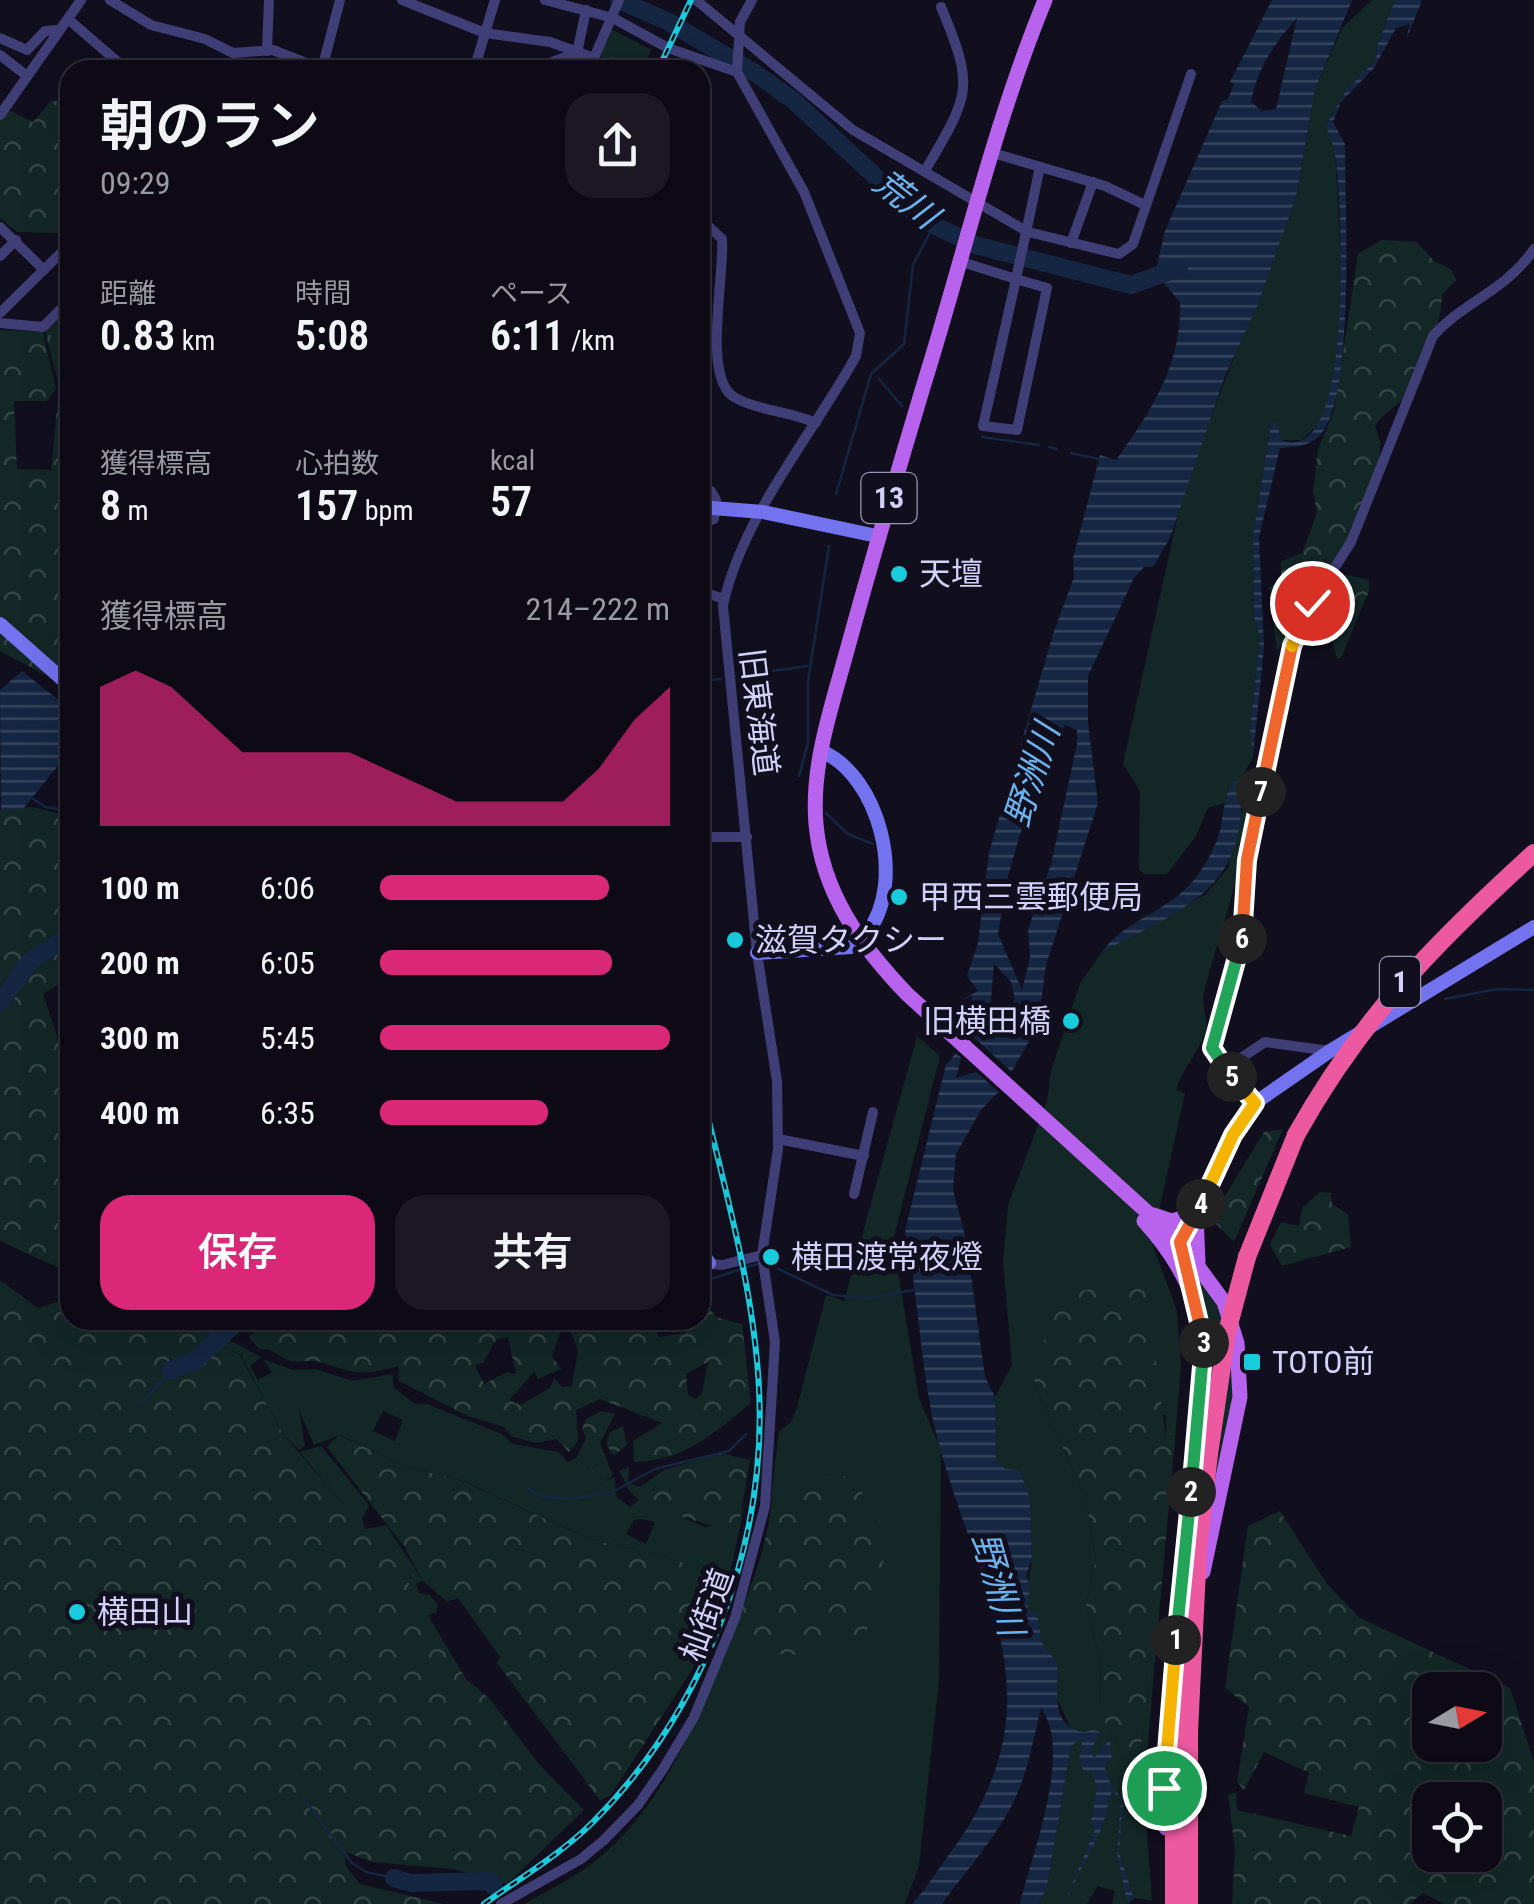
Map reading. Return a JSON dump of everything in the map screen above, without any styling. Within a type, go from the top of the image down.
[{"type":"highway","name":"1","points":[[1174,1904],[1180,1695],[1208,1454],[1228,1332],[1256,1230],[1296,1136],[1348,1046],[1383,1001],[1451,929],[1534,853]]},
{"type":"highway","name":"1","points":[[1190,1904],[1189,1731],[1198,1550]]},
{"type":"main road","name":"13","points":[[1044,0],[877,536],[821,750],[815,808],[825,874],[863,944],[907,994],[1180,1242],[1224,1302],[1238,1344],[1241,1382],[1196,1630]]},
{"type":"main road","name":"13","points":[[1120,1189],[1161,1227],[1188,1280]]},
{"type":"main road","points":[[1161,1227],[1196,1214],[1198,1264]]},
{"type":"main road","name":"13","points":[[1172,1877],[1164,1788],[1166,1751],[1205,1358],[1203,1329],[1180,1242]]},
{"type":"street","points":[[0,114],[82,0]]},
{"type":"street","points":[[110,0],[151,25],[205,39],[233,53],[267,51],[294,60]]},
{"type":"street","points":[[256,0],[268,3],[267,51]]},
{"type":"street","points":[[325,60],[340,0]]},
{"type":"street","points":[[402,0],[485,33],[550,42],[594,58],[616,10]]},
{"type":"street","points":[[477,60],[495,0]]},
{"type":"street","points":[[545,0],[586,10],[616,10],[668,48],[702,60]]},
{"type":"street","points":[[696,0],[853,130],[926,169],[1028,234],[1119,254],[1133,244],[1190,74]]},
{"type":"street","name":"旧東海道","points":[[752,0],[737,36],[737,72],[804,192],[860,333],[856,356],[763,512],[724,599],[758,954],[777,1081],[778,1139],[762,1260]]},
{"type":"street","points":[[926,169],[948,130],[965,83],[966,70],[940,8]]},
{"type":"street","points":[[577,53],[586,10]]},
{"type":"street","points":[[68,19],[115,60]]},
{"type":"street","points":[[0,38],[26,50],[45,31],[58,30]]},
{"type":"street","points":[[558,60],[577,53]]},
{"type":"street","points":[[0,55],[27,76]]},
{"type":"street","points":[[710,63],[737,72]]},
{"type":"street","points":[[994,153],[1093,182],[1145,205]]},
{"type":"street","points":[[964,255],[1017,274],[1047,288],[1018,430],[984,426],[1017,274],[1028,234],[1040,167]]},
{"type":"street","points":[[1071,243],[1093,182]]},
{"type":"street","points":[[0,227],[44,270]]},
{"type":"street","points":[[710,228],[722,239],[717,362],[723,385],[735,398],[816,423]]},
{"type":"street","points":[[0,256],[16,240]]},
{"type":"street","points":[[1255,1103],[1212,1048],[1238,964],[1247,860],[1287,659],[1297,631],[1350,542],[1433,336],[1446,322],[1500,288],[1534,249]]},
{"type":"street","points":[[0,314],[60,254]]},
{"type":"street","points":[[0,323],[43,328],[60,310]]},
{"type":"street","points":[[710,491],[716,508],[710,520]]},
{"type":"street","points":[[710,507],[763,512],[877,536]]},
{"type":"street","points":[[710,594],[724,599]]},
{"type":"street","points":[[0,624],[60,677]]},
{"type":"street","points":[[821,750],[843,764],[886,844],[884,895],[867,933]]},
{"type":"street","points":[[710,837],[746,838]]},
{"type":"street","points":[[1180,1242],[1233,1135],[1255,1103],[1330,1051],[1534,927]]},
{"type":"street","points":[[758,954],[851,947]]},
{"type":"street","points":[[1226,1068],[1265,1042],[1330,1051]]},
{"type":"street","points":[[854,1194],[873,1112]]},
{"type":"street","points":[[778,1139],[864,1156]]},
{"type":"street","points":[[710,1259],[762,1260]]},
{"type":"street","name":"杣街道","points":[[501,1904],[581,1859],[623,1823],[663,1769],[709,1684],[748,1578],[765,1506],[775,1342],[762,1260]]},
{"type":"green space","points":[[1372,0],[1395,0],[1377,46],[1376,60],[1347,89],[1326,125],[1335,149],[1342,274],[1331,395],[1318,425],[1301,440],[1281,440],[1271,423],[1253,536],[1254,617],[1260,636],[1250,728],[1253,757],[1240,782],[1228,790],[1225,803],[1208,808],[1196,836],[1167,874],[1144,874],[1139,869],[1140,791],[1123,764],[1184,487],[1296,197],[1315,90],[1342,28]]},
{"type":"green space","points":[[609,28],[651,50],[647,60],[600,59]]},
{"type":"green space","points":[[52,100],[60,102],[59,233],[17,232],[0,218],[0,121],[8,110],[33,122]]},
{"type":"green space","points":[[1381,240],[1417,242],[1434,261],[1452,270],[1456,280],[1442,295],[1435,334],[1418,377],[1403,399],[1375,426],[1380,450],[1376,478],[1365,509],[1349,542],[1277,651],[1269,587],[1281,578],[1281,561],[1302,553],[1317,513],[1313,491],[1318,449],[1334,411],[1358,254]]},
{"type":"green space","points":[[60,316],[60,389],[45,332]]},
{"type":"green space","points":[[0,330],[43,332],[56,389],[47,401],[14,401],[17,469],[51,470],[60,398],[60,683],[0,651]]},
{"type":"green space","points":[[1337,577],[1369,580],[1369,591],[1341,658],[1337,658],[1332,640],[1314,631],[1307,615]]},
{"type":"green space","points":[[32,807],[60,814],[60,983],[43,994],[60,1044],[60,1268],[0,1241],[0,810]]},
{"type":"green space","points":[[1240,810],[1253,811],[1204,992],[1206,1030],[1176,1090],[1185,1093],[1152,1243],[1177,1311],[1181,1367],[1175,1440],[1166,1439],[1166,1415],[1034,1384],[1086,1499],[1096,1559],[1086,1605],[1101,1665],[1099,1710],[1129,1779],[1136,1776],[1156,1647],[1144,1792],[1152,1901],[1134,1898],[1128,1904],[1112,1904],[1115,1891],[1098,1886],[1087,1904],[1039,1904],[1047,1887],[1071,1746],[1076,1740],[1055,1694],[1057,1663],[1042,1643],[1037,1613],[1029,1613],[1025,1603],[1032,1558],[1030,1498],[996,1460],[995,1397],[1012,1365],[1003,1262],[1008,1205],[1047,1101],[1051,1071],[1080,983],[1101,953],[1205,895],[1228,868]]},
{"type":"green space","points":[[917,1036],[940,1056],[893,1241],[919,1398],[941,1450],[939,1680],[919,1866],[905,1904],[524,1904],[590,1865],[640,1815],[678,1755],[736,1625],[790,1655],[830,1648],[867,1629],[882,1584],[816,1487],[812,1493],[797,1494],[772,1486],[779,1431],[791,1422],[797,1407],[826,1295],[844,1301]]},
{"type":"green space","points":[[1283,1129],[1234,1242],[1215,1223],[1217,1209],[1264,1132]]},
{"type":"green space","points":[[1320,1192],[1331,1193],[1332,1204],[1348,1214],[1351,1247],[1282,1266],[1270,1245],[1281,1222],[1299,1226],[1302,1208]]},
{"type":"green space","points":[[1190,1268],[1223,1306],[1238,1383],[1207,1542],[1201,1460],[1209,1337],[1200,1293]]},
{"type":"green space","points":[[0,1280],[38,1308],[60,1301],[60,1330],[222,1330],[216,1336],[221,1345],[240,1355],[282,1433],[402,1572],[466,1679],[490,1699],[537,1762],[584,1810],[507,1884],[453,1869],[373,1862],[345,1852],[346,1866],[360,1884],[444,1904],[0,1904]]},
{"type":"green space","points":[[1129,1282],[1147,1293],[1166,1439],[1175,1440],[1156,1647],[1136,1777],[1128,1780],[1117,1744],[1099,1711],[1101,1665],[1086,1605],[1096,1559],[1086,1499],[1034,1384],[1039,1353],[1065,1294]]},
{"type":"green space","points":[[710,1309],[716,1317],[742,1324],[751,1403],[684,1451],[634,1462],[633,1441],[662,1423],[600,1399],[576,1410],[578,1441],[569,1452],[556,1439],[536,1443],[511,1436],[504,1427],[468,1416],[399,1381],[398,1366],[358,1372],[316,1361],[292,1361],[259,1349],[249,1337],[256,1330],[561,1330],[552,1356],[561,1369],[538,1379],[534,1372],[509,1400],[520,1405],[550,1388],[554,1378],[562,1387],[572,1386],[578,1351],[570,1330],[656,1330],[659,1337],[710,1330]],"holes":[[[508,1337],[516,1374],[507,1372],[484,1384],[475,1365],[483,1363],[496,1340]],[[708,1362],[702,1393],[696,1399],[688,1395],[686,1374]]]},
{"type":"green space","points":[[223,1330],[225,1338],[261,1357],[250,1366],[258,1380],[272,1372],[263,1359],[293,1370],[316,1369],[353,1381],[393,1374],[393,1387],[415,1404],[427,1404],[502,1434],[513,1444],[559,1452],[567,1462],[576,1458],[605,1481],[615,1477],[616,1496],[630,1507],[639,1499],[705,1527],[740,1520],[747,1495],[729,1578],[703,1653],[700,1625],[719,1579],[713,1562],[707,1573],[682,1562],[587,1538],[466,1482],[403,1465],[340,1435],[314,1445],[299,1410],[305,1446],[299,1450],[282,1433],[241,1355],[221,1345],[216,1336]],"holes":[[[383,1411],[403,1420],[395,1441],[373,1431]],[[634,1520],[655,1522],[646,1544],[626,1534]]]},
{"type":"green space","points":[[601,1411],[615,1414],[600,1443],[613,1476],[605,1481],[576,1458],[586,1438],[582,1429],[586,1419]]},
{"type":"green space","points":[[623,1426],[627,1445],[613,1456],[606,1443],[610,1432]]},
{"type":"green space","points":[[339,1435],[403,1465],[465,1482],[587,1538],[682,1562],[707,1573],[718,1561],[719,1579],[700,1625],[703,1653],[610,1796],[600,1800],[497,1663],[500,1657],[458,1598],[447,1602],[423,1581],[405,1548],[327,1447]]},
{"type":"green space","points":[[321,1446],[369,1505],[362,1520],[365,1529],[386,1525],[423,1581],[416,1583],[419,1593],[430,1595],[438,1605],[436,1612],[426,1616],[383,1552],[300,1452]]},
{"type":"green space","points":[[721,1453],[750,1460],[740,1520],[722,1529],[647,1506],[630,1492],[619,1471],[629,1467],[628,1483],[640,1487],[664,1470]]},
{"type":"green space","points":[[843,1475],[868,1499],[879,1520],[883,1570],[874,1619],[857,1637],[830,1649],[798,1655],[769,1652],[755,1645],[736,1625],[765,1540],[772,1486],[806,1491]]},
{"type":"green space","points":[[1280,1511],[1327,1584],[1360,1618],[1476,1672],[1412,1672],[1412,1762],[1502,1762],[1502,1684],[1510,1688],[1534,1762],[1534,1904],[1445,1904],[1423,1893],[1409,1904],[1232,1904],[1235,1850],[1228,1794],[1236,1793],[1237,1810],[1351,1836],[1359,1807],[1304,1793],[1309,1773],[1264,1752],[1244,1790],[1237,1782],[1249,1707],[1225,1688],[1248,1526]]},
{"type":"water","name":"野洲川","points":[[1272,0],[1352,0],[1315,90],[1296,197],[1258,304],[1225,376],[1170,538],[1153,567],[1144,567],[1134,578],[1088,676],[1088,723],[1098,803],[1046,965],[1038,1025],[1003,1087],[981,1110],[956,1154],[953,1190],[966,1239],[985,1377],[995,1397],[996,1460],[1005,1469],[1019,1470],[1030,1498],[1032,1558],[1026,1576],[1030,1586],[1027,1610],[1037,1613],[1042,1643],[1057,1663],[1057,1701],[1063,1719],[1078,1731],[1100,1732],[1091,1751],[1094,1758],[1110,1739],[1112,1759],[1104,1765],[1111,1786],[1123,1800],[1119,1853],[1134,1899],[1127,1902],[1117,1854],[1121,1800],[1112,1790],[1102,1828],[1064,1904],[1095,1829],[1091,1822],[1097,1788],[1091,1770],[1085,1774],[1079,1761],[1083,1738],[1071,1746],[1047,1887],[1039,1904],[1020,1904],[1052,1776],[1050,1727],[1041,1708],[1021,1783],[995,1832],[942,1904],[912,1904],[982,1801],[1001,1750],[1007,1701],[1003,1654],[992,1606],[933,1421],[905,1231],[946,1064],[956,1050],[965,1017],[978,1002],[966,1006],[973,996],[961,1000],[978,991],[967,976],[978,943],[989,852],[1054,631],[1074,577],[1073,558],[1100,455],[1116,460],[1141,424],[1170,367],[1180,302],[1155,273],[1165,231],[1222,101],[1228,99],[1234,84],[1230,82]],"holes":[[[1297,18],[1276,109],[1262,111],[1251,102],[1254,89],[1268,57]],[[1065,725],[1077,730],[1051,864],[1028,929],[1030,957],[1022,990],[998,934],[1008,876],[1043,766]],[[994,963],[1011,982],[1015,999],[1001,1019],[990,1012]],[[974,1041],[986,1048],[982,1070],[956,1078],[964,1047]]]},
{"type":"water","points":[[1395,0],[1422,0],[1408,35],[1406,38],[1410,24],[1396,28],[1374,68],[1341,102],[1333,122],[1345,144],[1346,294],[1340,379],[1322,433],[1308,443],[1280,448],[1259,537],[1264,647],[1253,757],[1250,728],[1260,637],[1254,617],[1253,536],[1271,423],[1277,422],[1281,440],[1306,438],[1323,414],[1334,373],[1339,323],[1340,219],[1335,154],[1326,125],[1347,89],[1376,60],[1377,46]]},
{"type":"water","points":[[22,671],[60,701],[60,763],[23,809],[1,810],[0,690]]},
{"type":"water","points":[[1233,782],[1240,782],[1240,819],[1234,849],[1222,873],[1183,908],[1101,953],[1121,933],[1170,901],[1196,877],[1217,840]]},
{"type":"pier","points":[[956,1021],[1016,1076],[1002,1095],[974,1070],[979,1046],[969,1050],[965,1061],[952,1050]]},
{"type":"waterway","name":"荒川","points":[[619,0],[667,21],[755,73],[793,100],[921,219],[975,245],[1131,285],[1179,268]]},
{"type":"waterway","points":[[836,494],[871,374],[904,344],[913,265],[934,225]]},
{"type":"waterway","points":[[879,379],[902,406]]},
{"type":"waterway","points":[[982,437],[1039,445]]},
{"type":"waterway","points":[[1049,447],[1057,449]]},
{"type":"waterway","points":[[1071,453],[1099,459]]},
{"type":"waterway","points":[[799,776],[808,743],[808,681],[829,546]]},
{"type":"waterway","points":[[732,677],[807,666]]},
{"type":"waterway","points":[[710,680],[721,679]]},
{"type":"waterway","points":[[32,798],[45,807],[60,809]]},
{"type":"waterway","points":[[826,813],[848,834],[873,844]]},
{"type":"waterway","points":[[0,1003],[30,961],[60,942]]},
{"type":"waterway","points":[[1445,999],[1497,989],[1534,990]]},
{"type":"waterway","points":[[710,1278],[760,1263]]},
{"type":"waterway","points":[[768,1264],[833,1295],[869,1298],[915,1290]]},
{"type":"waterway","points":[[171,1370],[195,1361],[228,1330]]},
{"type":"waterway","points":[[141,1404],[171,1370]]},
{"type":"waterway","points":[[527,1488],[541,1497],[577,1498],[612,1492],[655,1469],[729,1451],[746,1434]]},
{"type":"waterway","points":[[303,1798],[352,1863],[366,1872],[394,1878]]},
{"type":"waterway","points":[[394,1878],[410,1883],[488,1881],[494,1886]]},
{"type":"railway","points":[[663,60],[691,0]]},
{"type":"railway","points":[[484,1904],[581,1834],[632,1778],[696,1678],[739,1566],[759,1448],[759,1389],[751,1312],[710,1126]]},
{"type":"place","name":"天壇","points":[[899,574]]},
{"type":"place","name":"甲西三雲郵便局","points":[[899,897]]},
{"type":"place","name":"滋賀タクシー","points":[[735,940]]},
{"type":"place","name":"旧横田橋","points":[[1071,1021]]},
{"type":"place","name":"横田渡常夜燈","points":[[771,1257]]},
{"type":"place","name":"TOTO前","points":[[1252,1362]]},
{"type":"place","name":"横田山","points":[[77,1612]]},
{"type":"route","points":[[1164,1788],[1205,1358],[1203,1329],[1183,1266],[1180,1242],[1233,1135],[1255,1103],[1241,1090],[1212,1048],[1238,964],[1244,930],[1247,860],[1287,659],[1312,603]]}]
